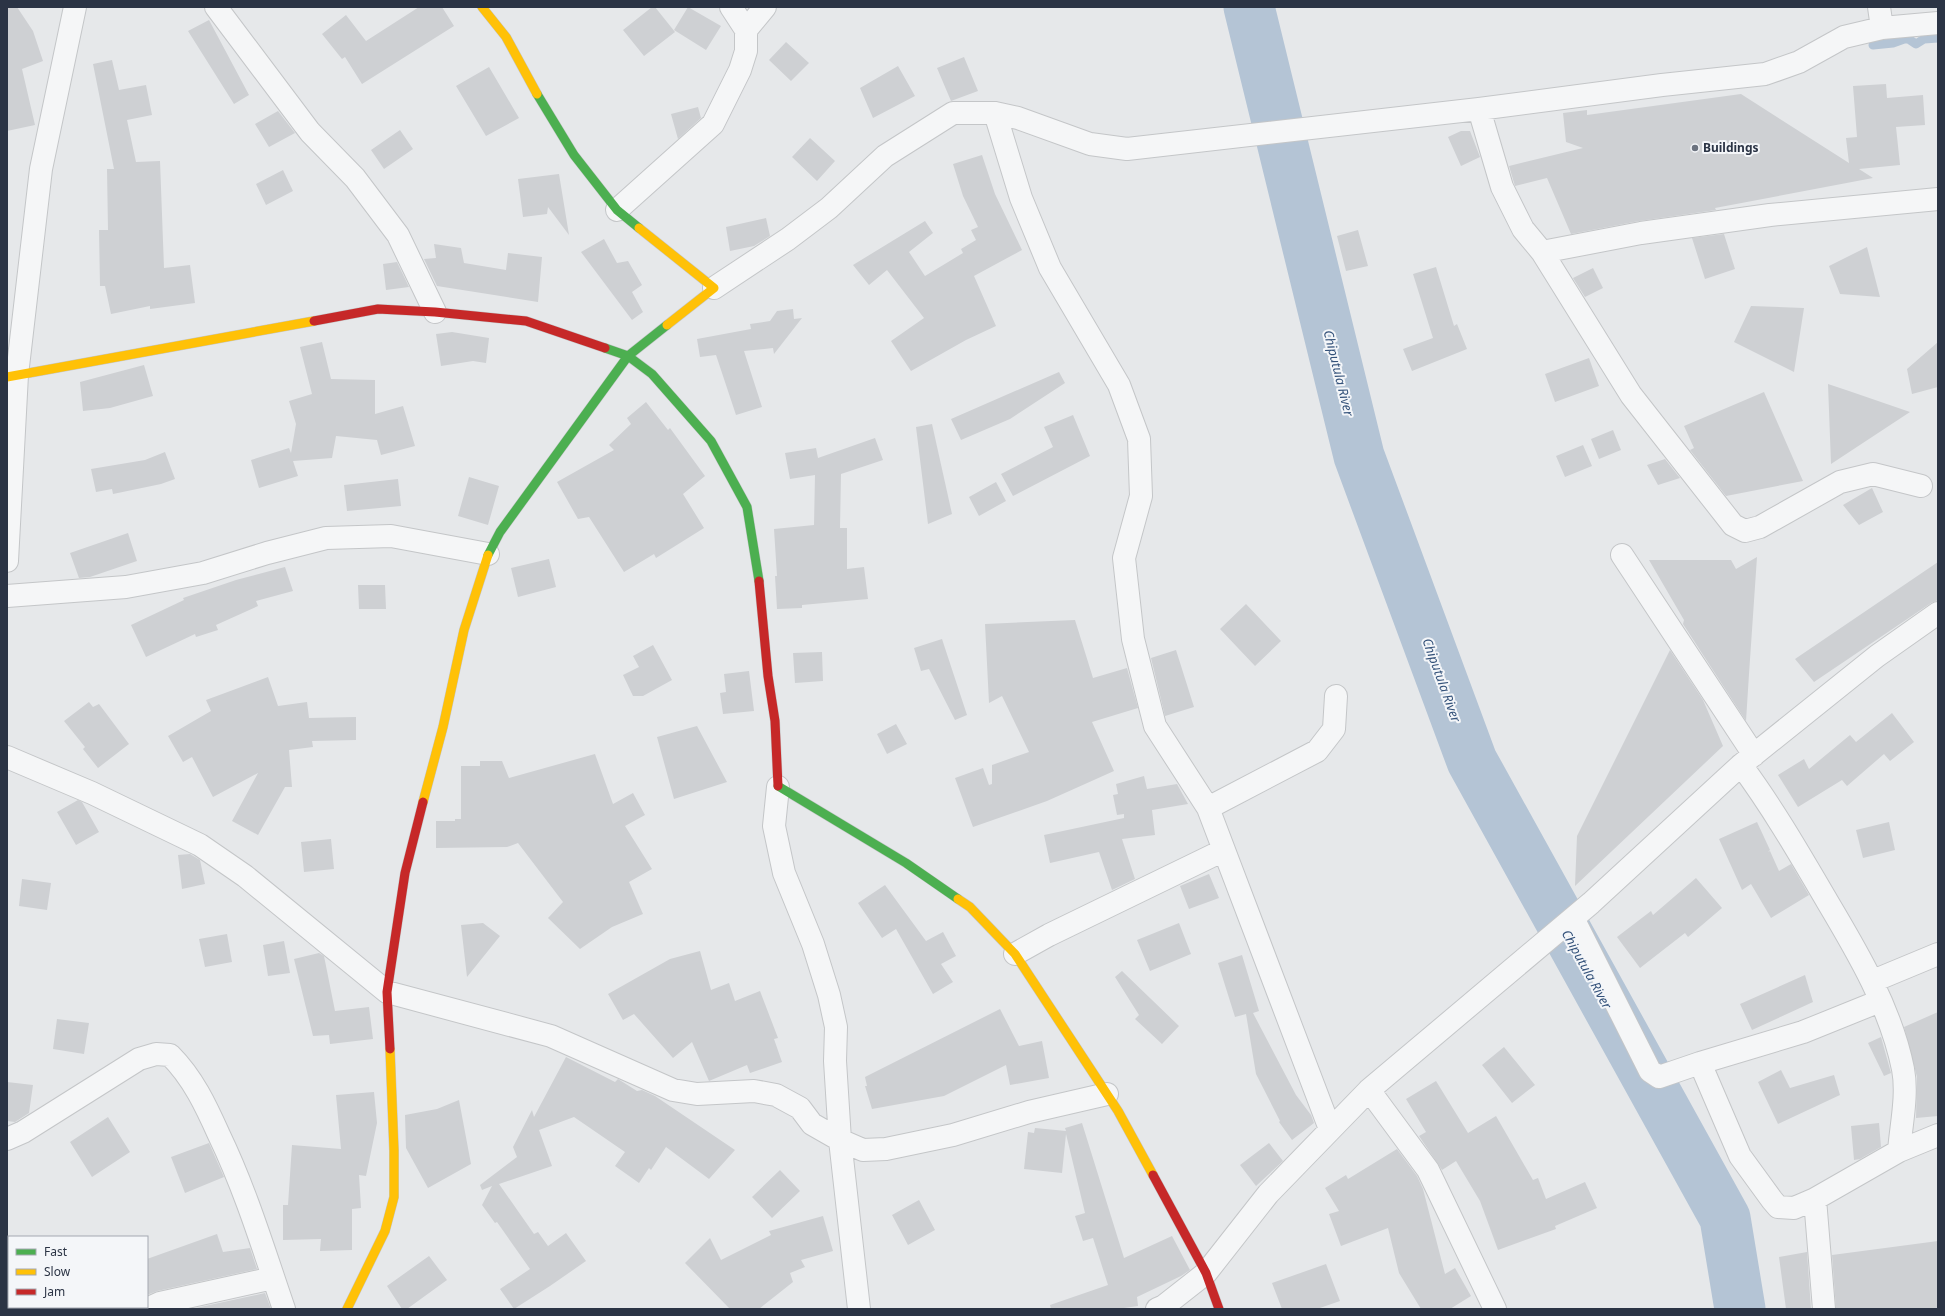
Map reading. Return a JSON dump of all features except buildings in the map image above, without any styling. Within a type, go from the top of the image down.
[{"type":"street","points":[[7,561],[12,376],[41,169],[75,7]]},
{"type":"street","points":[[216,7],[310,132],[355,178],[398,235],[435,312]]},
{"type":"street","points":[[482,7],[506,37],[543,106],[574,155],[617,210],[714,288]]},
{"type":"street","points":[[617,210],[713,124],[740,70],[746,51],[746,30],[731,7]]},
{"type":"street","points":[[746,30],[765,7]]},
{"type":"street","points":[[347,1309],[385,1231],[394,1197],[394,1151],[387,992],[405,873],[443,726],[464,630],[488,554],[500,532],[628,356],[714,288],[788,239],[829,208],[885,156],[953,113],[995,113],[1018,118],[1090,144],[1127,149],[1479,109],[1662,85],[1765,74],[1799,62],[1880,17],[1938,23]]},
{"type":"street","points":[[1479,109],[1502,187],[1523,229],[1542,252],[1631,395],[1733,525],[1745,531],[1760,527],[1840,482],[1873,474],[1921,486]]},
{"type":"street","points":[[995,113],[1021,198],[1050,268],[1119,385],[1139,439],[1141,496],[1124,558],[1133,639],[1155,726],[1208,808],[1330,1129]]},
{"type":"street","points":[[1542,252],[1641,232],[1770,215],[1938,199]]},
{"type":"street","points":[[12,376],[378,310],[435,312],[526,321],[628,356],[652,374],[711,441],[747,507],[760,590],[768,676],[775,721],[778,787],[774,826],[784,873],[813,944],[829,995],[836,1027],[835,1061],[840,1140],[859,1309]]},
{"type":"street","points":[[7,596],[126,587],[203,573],[267,553],[326,538],[391,536],[488,554]]},
{"type":"street","points":[[1622,555],[1748,760],[1760,790],[1807,866],[1876,991],[1897,1044],[1903,1070],[1904,1091],[1899,1151]]},
{"type":"street","points":[[1157,1309],[1164,1306],[1206,1273],[1268,1194],[1369,1090],[1571,919],[1748,760],[1877,656],[1938,613]]},
{"type":"street","points":[[1208,808],[1317,751],[1334,729],[1336,696]]},
{"type":"street","points":[[7,757],[92,792],[200,845],[245,876],[387,992],[551,1036],[673,1090],[697,1094],[754,1091],[776,1094],[800,1108],[812,1124],[840,1140],[863,1150],[886,1149],[953,1135],[1029,1112],[1106,1094]]},
{"type":"street","points":[[778,787],[906,864],[970,907],[1015,954],[1118,1111],[1206,1273],[1220,1309]]},
{"type":"street","points":[[1015,954],[1049,935],[1224,850]]},
{"type":"street","points":[[1571,919],[1650,1071],[1659,1077],[1700,1062],[1803,1032],[1938,954]]},
{"type":"street","points":[[7,1139],[23,1132],[139,1059],[156,1054],[170,1055],[183,1069],[194,1085],[225,1146],[234,1167],[284,1309]]},
{"type":"street","points":[[1700,1062],[1740,1156],[1778,1207],[1794,1208],[1815,1199],[1899,1151],[1938,1134]]},
{"type":"street","points":[[1369,1090],[1428,1170],[1495,1309]]},
{"type":"street","points":[[1815,1199],[1824,1309]]},
{"type":"street","points":[[146,1309],[160,1303],[273,1278]]},
{"type":"waterway","name":"Chiputula River","points":[[1249,7],[1359,456],[1472,761],[1725,1218],[1740,1309]]},
{"type":"waterway","points":[[1873,45],[1893,43],[1907,38],[1916,44],[1924,39],[1938,38]]},
{"type":"traffic: fast","points":[[537,94],[574,155],[617,210],[639,228]]},
{"type":"traffic: fast","points":[[488,555],[500,532],[628,356],[667,325]]},
{"type":"traffic: fast","points":[[605,348],[628,356],[652,374],[711,441],[747,507],[759,581]]},
{"type":"traffic: fast","points":[[778,786],[906,863],[958,899]]},
{"type":"traffic: slow","points":[[482,7],[506,37],[537,94]]},
{"type":"traffic: slow","points":[[639,228],[714,288],[667,325]]},
{"type":"traffic: slow","points":[[7,377],[314,321]]},
{"type":"traffic: slow","points":[[423,802],[443,727],[464,630],[488,555]]},
{"type":"traffic: slow","points":[[958,899],[970,907],[1015,954],[1118,1111],[1153,1175]]},
{"type":"traffic: slow","points":[[347,1309],[385,1231],[394,1197],[394,1151],[390,1049]]},
{"type":"traffic: jam","points":[[314,321],[378,309],[435,312],[526,321],[605,348]]},
{"type":"traffic: jam","points":[[759,581],[768,676],[775,721],[778,786]]},
{"type":"traffic: jam","points":[[390,1049],[387,992],[405,873],[423,802]]},
{"type":"traffic: jam","points":[[1153,1175],[1206,1273],[1219,1309]]},
{"type":"place","name":"Buildings","points":[[1695,148]]}]
